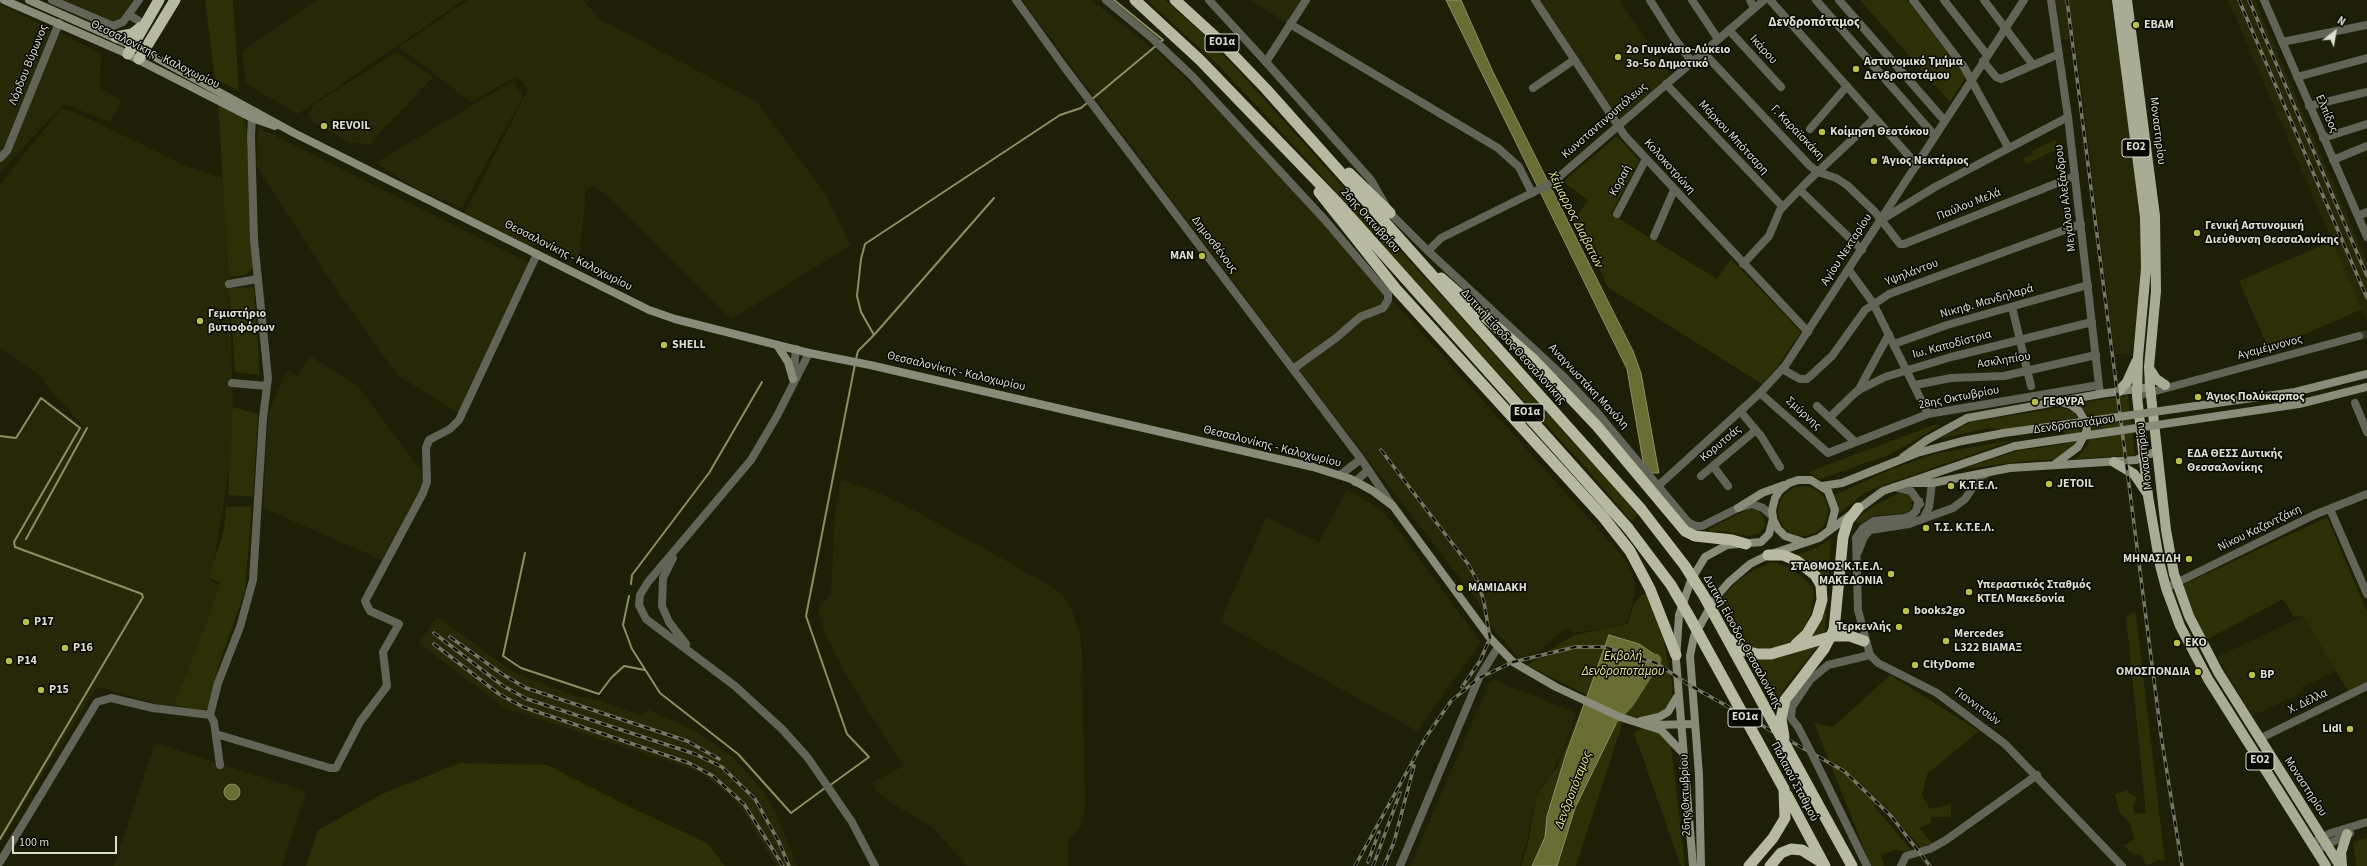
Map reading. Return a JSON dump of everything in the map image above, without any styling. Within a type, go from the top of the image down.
[{"type":"highway","points":[[130,50],[159,0]]},
{"type":"highway","points":[[142,55],[175,0]]},
{"type":"highway","name":"ΕΟ1α","points":[[1136,0],[1200,60],[1296,161]]},
{"type":"highway","name":"Δυτική Είσοδος Θεσσαλονίκης","points":[[1175,0],[1220,41],[1290,116],[1641,509],[1685,566],[1729,639],[1768,715],[1786,746]]},
{"type":"highway","points":[[116,37],[132,34],[144,24]]},
{"type":"highway","points":[[1290,116],[1390,213]]},
{"type":"highway","points":[[1296,161],[1332,211],[1396,289],[1613,529],[1630,551],[1650,589],[1676,655]]},
{"type":"highway","name":"26ης Οκτωβρίου","points":[[1296,161],[1336,201],[1628,528],[1671,586],[1706,647]]},
{"type":"highway","points":[[1409,251],[1484,316],[1556,382],[1597,426],[1685,531],[1696,536],[1732,540],[1746,544]]},
{"type":"highway","points":[[1786,746],[1781,719],[1785,700],[1820,655],[1834,630],[1841,547],[1848,521],[1858,508]]},
{"type":"highway","points":[[1836,519],[1841,547]]},
{"type":"highway","points":[[1768,555],[1783,555],[1797,561],[1815,575],[1821,585],[1822,600],[1815,622],[1804,637],[1788,649]]},
{"type":"highway","points":[[1729,639],[1749,653],[1771,654],[1833,636],[1850,636],[1864,641]]},
{"type":"highway","name":"Παλαιού Σταθμού","points":[[1706,647],[1824,865]]},
{"type":"highway","name":"Παλαιού Σταθμού","points":[[1786,746],[1852,866]]},
{"type":"highway","points":[[1749,866],[1773,838],[1785,818],[1784,789]]},
{"type":"highway","points":[[1770,866],[1781,853],[1791,849],[1802,850],[1824,865]]},
{"type":"main road","name":"Θεσσαλονίκης - Καλοχωρίου","points":[[4,0],[58,23],[142,55],[215,89],[241,102],[294,133],[650,310],[675,319],[809,353],[870,365],[1340,475],[1373,490],[1393,506],[1498,647],[1524,670],[1620,717],[1648,725]]},
{"type":"main road","name":"Θεσσαλονίκης - Καλοχωρίου","points":[[30,0],[116,37],[130,50]]},
{"type":"main road","name":"Μοναστηρίου","points":[[2117,0],[2145,217],[2144,293],[2138,356],[2137,392],[2148,496],[2156,547],[2166,588],[2180,626],[2208,679],[2326,866]]},
{"type":"main road","name":"Μοναστηρίου","points":[[2127,0],[2155,216],[2156,291],[2149,367],[2150,390],[2166,530],[2177,583],[2205,649],[2341,866]]},
{"type":"main road","name":"Θεσσαλονίκης - Καλοχωρίου","points":[[142,55],[220,102],[249,116],[294,133]]},
{"type":"main road","points":[[777,345],[788,362],[792,382]]},
{"type":"main road","points":[[2119,391],[2128,380],[2138,356]]},
{"type":"main road","points":[[2149,367],[2156,379],[2165,385]]},
{"type":"main road","name":"Δενδροποτάμου","points":[[1738,508],[1762,493],[1787,484],[1806,480],[1822,486],[1842,483],[1903,457],[1962,441],[2004,433],[2295,392],[2367,374]]},
{"type":"main road","name":"Δενδροποτάμου","points":[[1695,724],[1690,656],[1694,636],[1711,603],[1722,588],[1743,569],[1768,555],[1817,539],[1827,532],[1836,519],[1858,508],[1891,487],[2015,446],[2299,404],[2367,387]]},
{"type":"main road","points":[[1903,457],[1927,440],[1967,418],[2055,402],[2100,389],[2137,392]]},
{"type":"main road","points":[[2051,466],[2075,451],[2084,439],[2087,430],[2084,418],[2077,409],[2069,404],[2055,402]]},
{"type":"main road","points":[[1903,483],[1932,483],[1990,471],[2114,462],[2144,458],[2157,451]]},
{"type":"main road","points":[[2114,462],[2134,474],[2148,496]]},
{"type":"main road","points":[[1932,483],[1937,473]]},
{"type":"main road","points":[[1680,724],[1676,655],[1677,624],[1680,609],[1688,586],[1699,564],[1709,554],[1724,546],[1757,543],[1766,539],[1772,528],[1772,507],[1776,496],[1787,484]]},
{"type":"main road","points":[[1822,486],[1832,498],[1836,519]]},
{"type":"main road","points":[[1773,518],[1778,529],[1785,536],[1795,541],[1806,542]]},
{"type":"main road","points":[[1635,722],[1647,721],[1668,712],[1678,696]]},
{"type":"main road","name":"26ης Οκτωβρίου","points":[[1680,724],[1692,866]]},
{"type":"main road","points":[[1648,725],[1695,724]]},
{"type":"main road","name":"26ης Οκτωβρίου","points":[[1695,724],[1701,866]]},
{"type":"main road","points":[[1648,725],[1667,734],[1682,752]]},
{"type":"main road","points":[[2341,866],[2341,854],[2347,834]]},
{"type":"street","points":[[52,0],[113,26],[123,22],[139,0]]},
{"type":"street","name":"Δημοσθένους","points":[[1016,0],[1085,95],[1361,459],[1393,506]]},
{"type":"street","points":[[1106,0],[1153,39],[1192,76],[1325,220],[1388,294],[1388,300],[1383,308],[1360,317],[1293,369]]},
{"type":"street","name":"Αναγνωστάκη Μανόλη","points":[[1209,0],[1371,180],[1390,213],[1428,251],[1560,373],[1595,410],[1686,520],[1696,526],[1708,524],[1738,508],[1756,504],[1765,509],[1773,518]]},
{"type":"street","points":[[1266,62],[1306,0]]},
{"type":"street","name":"Κολοκοτρώνη","points":[[1535,0],[1617,126],[1674,190],[1808,332]]},
{"type":"street","points":[[1650,0],[1672,36],[1692,62]]},
{"type":"street","points":[[1692,0],[1718,39]]},
{"type":"street","points":[[1750,0],[1754,8]]},
{"type":"street","name":"Κωνσταντινουπόλεως","points":[[1428,251],[1441,238],[1552,183],[1764,0]]},
{"type":"street","points":[[1770,0],[1917,165]]},
{"type":"street","points":[[1816,0],[1935,136]]},
{"type":"street","points":[[1838,0],[1944,120]]},
{"type":"street","points":[[1913,0],[1971,79],[2008,147]]},
{"type":"street","points":[[1944,0],[1985,58],[1996,77],[2001,79],[2059,54]]},
{"type":"street","points":[[1984,0],[2033,64]]},
{"type":"street","name":"Μεγάλου Αλεξάνδρου","points":[[2051,0],[2068,117],[2100,389]]},
{"type":"street","name":"Ελπίδος","points":[[2266,0],[2282,42],[2332,160],[2367,237]]},
{"type":"street","name":"Αγίου Νεκταρίου","points":[[1658,486],[1760,393],[1782,369],[1862,250],[1944,120],[2006,27],[2020,2]]},
{"type":"street","points":[[129,15],[144,24]]},
{"type":"street","name":"Λόρδου Βύρωνος","points":[[0,158],[6,151],[58,23]]},
{"type":"street","points":[[1290,24],[1498,148],[1519,167],[1532,193]]},
{"type":"street","points":[[2282,42],[2367,25]]},
{"type":"street","name":"Ικάρου","points":[[1728,30],[1781,87]]},
{"type":"street","name":"Γ. Καραϊσκάκη","points":[[1703,52],[1818,172],[1844,183],[1881,220]]},
{"type":"street","points":[[2297,77],[2367,58]]},
{"type":"street","points":[[1533,88],[1574,60]]},
{"type":"street","name":"Μάρκου Μπότσαρη","points":[[1666,84],[1783,207]]},
{"type":"street","points":[[1810,129],[1847,86]]},
{"type":"street","points":[[2309,106],[2367,92]]},
{"type":"street","points":[[220,765],[216,734],[210,715],[222,671],[240,627],[253,580],[263,418],[268,367],[258,279],[249,116]]},
{"type":"street","points":[[1881,220],[1935,186],[2068,117]]},
{"type":"street","points":[[1743,264],[1769,236],[1783,207],[1875,118]]},
{"type":"street","points":[[2323,138],[2367,124]]},
{"type":"street","points":[[2332,160],[2367,146]]},
{"type":"street","name":"Κοραή","points":[[1617,214],[1646,159]]},
{"type":"street","name":"Παύλου Μελά","points":[[1881,220],[1899,243],[1904,244],[2075,176]]},
{"type":"street","points":[[1654,236],[1674,190]]},
{"type":"street","points":[[1800,190],[1862,250]]},
{"type":"street","points":[[2358,216],[2367,212]]},
{"type":"street","name":"Υψηλάντου","points":[[1782,369],[1800,379],[1807,379],[1832,356],[1873,303],[1898,290],[2081,224]]},
{"type":"street","points":[[216,734],[330,768],[336,768],[360,722],[387,686],[383,652],[399,624],[370,611],[365,601],[423,493],[427,482],[426,448],[429,440],[450,429],[459,420],[522,290],[537,254]]},
{"type":"street","points":[[1848,270],[1873,303],[1890,334],[1928,414]]},
{"type":"street","points":[[229,284],[258,279]]},
{"type":"street","name":"Νικηφ. Μανδηλαρά","points":[[1894,344],[1948,325],[2088,285]]},
{"type":"street","points":[[2012,307],[2031,386]]},
{"type":"street","name":"Ιω. Καποδίστρια","points":[[1830,417],[1857,391],[1875,381],[1907,370],[2092,322]]},
{"type":"street","points":[[1857,391],[1890,334]]},
{"type":"street","name":"Αγαμέμνονος","points":[[2150,390],[2186,383],[2359,336]]},
{"type":"street","points":[[792,382],[796,349]]},
{"type":"street","points":[[809,353],[792,382],[765,437],[750,460],[679,544],[646,586],[640,595],[639,606],[646,619],[697,656],[762,710],[808,758],[852,822],[875,866]]},
{"type":"street","name":"Ασκληπίου","points":[[1915,386],[1944,379],[2004,376],[2096,356]]},
{"type":"street","points":[[232,383],[267,386]]},
{"type":"street","name":"Αγαμέμνονος","points":[[2150,390],[2165,385],[2186,383]]},
{"type":"street","name":"28ης Οκτωβρίου","points":[[1828,454],[1928,414],[2100,389]]},
{"type":"street","points":[[2137,392],[2150,390]]},
{"type":"street","name":"Σμύρνης","points":[[1760,393],[1828,454]]},
{"type":"street","points":[[2355,403],[2367,432]]},
{"type":"street","points":[[1817,406],[1855,442]]},
{"type":"street","points":[[1740,411],[1756,430],[1780,467]]},
{"type":"street","name":"Κορυτσάς","points":[[1701,476],[1756,430]]},
{"type":"street","points":[[1340,475],[1361,459]]},
{"type":"street","points":[[1713,466],[1728,486]]},
{"type":"street","points":[[1355,482],[1368,470]]},
{"type":"street","points":[[1857,561],[1861,542],[1870,530],[1910,524],[1959,504],[1967,496],[1980,477],[1990,471]]},
{"type":"street","points":[[1924,517],[1929,507],[1932,483]]},
{"type":"street","points":[[1891,487],[1907,489],[1919,501],[1924,517]]},
{"type":"street","name":"Νίκου Καζαντζάκη","points":[[2166,588],[2330,509],[2367,494]]},
{"type":"street","points":[[1867,866],[1813,756],[1798,727],[1791,718],[1792,707],[1810,680],[1828,665],[1870,655],[1864,641],[1858,605],[1855,542],[1862,528],[1876,521],[1910,517],[1916,511],[1919,501]]},
{"type":"street","points":[[2330,509],[2367,594]]},
{"type":"street","points":[[679,544],[663,578],[662,606],[673,628],[697,656]]},
{"type":"street","points":[[1400,866],[1479,678],[1498,647]]},
{"type":"street","name":"Γιαννιτσών","points":[[1870,655],[1878,663],[1920,683],[1967,714],[2005,744],[2037,775],[2122,866]]},
{"type":"street","name":"Χ. Δέλλα","points":[[2260,739],[2367,686]]},
{"type":"street","points":[[0,862],[97,702],[111,698],[153,708],[210,715]]},
{"type":"street","points":[[1901,866],[1906,856],[1946,840],[2037,775]]},
{"type":"street","points":[[2314,847],[2364,824]]},
{"type":"street","points":[[2325,841],[2347,834],[2364,824]]},
{"type":"shaded area","points":[[61,0],[133,0],[120,19],[115,21],[107,20]]},
{"type":"shaded area","points":[[205,0],[233,0],[239,91],[215,79]]},
{"type":"shaded area","points":[[317,0],[464,0],[298,114],[246,84],[242,51]]},
{"type":"shaded area","points":[[468,0],[583,0],[600,19],[757,102],[825,193],[851,245],[732,319],[603,192],[593,186],[586,190],[579,259],[541,246],[525,245],[463,216],[528,90],[517,76],[471,102],[399,47]]},
{"type":"shaded area","points":[[1022,0],[1091,0],[1160,54],[1197,89],[1309,207],[1610,542],[1628,564],[1636,588],[1627,623],[1614,627],[1573,633],[1566,628],[1536,653],[1518,658],[1488,622],[1477,600],[1322,400]]},
{"type":"shaded area","points":[[1147,0],[1165,0],[1207,38],[1234,66],[1638,514],[1632,522],[1586,468],[1456,327],[1313,166],[1220,67]]},
{"type":"shaded area","points":[[1250,0],[1301,0],[1287,23]]},
{"type":"shaded area","name":"2ο Γυμνάσιο-Λύκειο 3ο-5ο Δημοτικό","points":[[1540,0],[1619,0],[1670,75],[1618,120]]},
{"type":"shaded area","points":[[1860,0],[1907,0],[1966,77],[1950,102]]},
{"type":"shaded area","points":[[2055,0],[2111,0],[2137,180],[2143,251],[2137,323],[2131,354],[2115,354],[2075,39],[2060,40]]},
{"type":"shaded area","points":[[2228,0],[2255,0],[2367,262],[2367,322]]},
{"type":"shaded area","points":[[0,4],[101,53],[100,88],[122,101],[110,122],[64,104],[0,172]]},
{"type":"shaded area","points":[[396,52],[433,77],[370,144],[350,143],[313,122],[309,115],[313,105]]},
{"type":"shaded area","points":[[513,81],[523,96],[462,208],[417,189],[375,163]]},
{"type":"shaded area","points":[[218,105],[242,115],[246,125],[253,268],[245,275],[229,277]]},
{"type":"shaded area","points":[[61,109],[75,112],[184,165],[223,178],[226,209],[234,428],[231,459],[211,580],[225,588],[173,708],[97,687],[0,843],[0,435],[16,437],[43,397],[88,431],[49,389],[41,377],[0,347],[0,184]]},
{"type":"shaded area","points":[[258,127],[528,262],[463,416],[397,375],[336,289],[257,167]]},
{"type":"shaded area","points":[[1617,136],[1639,161],[1611,214],[1717,279],[1731,259],[1801,332],[1778,366],[1762,384],[1609,288],[1574,220],[1588,200],[1563,182]]},
{"type":"shaded area","points":[[2055,140],[2059,148],[2027,164],[2023,158],[2033,155],[2032,151]]},
{"type":"shaded area","points":[[2332,241],[2362,309],[2269,350],[2239,281]]},
{"type":"shaded area","points":[[254,287],[260,375],[235,372],[229,288]]},
{"type":"shaded area","points":[[310,356],[358,386],[425,476],[422,487],[382,560],[263,508],[268,413],[287,370],[298,376]]},
{"type":"shaded area","points":[[2128,395],[2135,455],[2076,459],[2087,446],[2093,432],[2090,417],[2077,404]]},
{"type":"shaded area","points":[[233,407],[258,414],[253,497],[228,495]]},
{"type":"shaded area","points":[[2059,408],[2067,409],[2074,413],[2080,421],[2081,430],[2074,446],[2054,459],[2016,462],[1959,470],[2017,451],[2066,444],[2063,419],[2004,430],[1989,428],[1938,439],[1970,422]]},
{"type":"shaded area","points":[[1934,425],[1941,425],[1891,454],[1820,479],[1808,472]]},
{"type":"shaded area","points":[[2014,440],[1883,485],[1863,494],[1839,514],[1834,495],[1892,469],[1934,454]]},
{"type":"shaded area","points":[[841,480],[865,487],[901,503],[992,553],[1053,587],[1065,598],[1071,608],[1079,629],[1082,648],[1085,806],[1082,825],[1068,841],[1068,866],[967,866],[932,827],[893,804],[876,791],[872,783],[903,766],[848,679],[825,633],[818,610],[821,603],[831,595],[835,513]]},
{"type":"shaded area","points":[[1803,486],[1812,488],[1823,497],[1828,511],[1826,520],[1817,531],[1803,536],[1794,534],[1783,525],[1778,511],[1780,502],[1789,491]]},
{"type":"shaded area","points":[[1347,489],[1379,508],[1393,523],[1481,642],[1417,731],[1220,622],[1266,517],[1319,542]]},
{"type":"shaded area","points":[[1899,493],[1908,495],[1912,499],[1912,507],[1906,513],[1874,516],[1860,524],[1856,522],[1859,517],[1875,505]]},
{"type":"shaded area","points":[[252,506],[245,591],[219,664],[209,707],[203,711],[174,705],[207,622],[220,582],[209,578],[224,529],[226,507]]},
{"type":"shaded area","points":[[1750,508],[1759,511],[1764,518],[1765,526],[1759,534],[1749,536],[1724,531],[1709,532],[1709,529]]},
{"type":"shaded area","points":[[2327,517],[2367,612],[2367,681],[2348,691],[2303,616],[2294,617],[2283,599],[2206,640],[2181,586]]},
{"type":"shaded area","points":[[1831,538],[1825,631],[1820,644],[1785,687],[1774,708],[1716,604],[1736,582],[1752,571],[1772,562],[1788,567],[1801,576],[1812,587],[1814,593],[1811,613],[1802,633],[1791,642],[1808,640],[1825,589],[1794,556],[1818,547]]},
{"type":"shaded area","points":[[1642,594],[1647,595],[1663,637],[1673,689],[1670,704],[1663,711],[1650,716],[1638,717],[1625,715],[1576,866],[1521,866],[1528,843],[1537,794],[1558,766],[1587,695],[1527,665],[1574,635],[1628,624],[1633,605]]},
{"type":"shaded area","points":[[2133,612],[2136,615],[2165,861],[2158,860],[2147,866],[2140,854],[2134,855],[2124,846],[2134,839],[2130,823],[2119,812],[2115,794],[2126,790],[2137,798],[2133,807],[2134,813],[2146,814],[2126,617]]},
{"type":"shaded area","points":[[437,616],[513,672],[578,697],[599,700],[640,715],[649,710],[695,731],[730,755],[761,788],[776,812],[797,866],[776,866],[743,810],[730,796],[704,775],[686,767],[504,708],[419,643]]},
{"type":"shaded area","points":[[2303,616],[2336,671],[2302,687],[2304,692],[2252,716],[2217,657]]},
{"type":"shaded area","points":[[1890,675],[1979,731],[1927,774],[1922,795],[1930,809],[1951,804],[1951,817],[1931,817],[1931,823],[1919,828],[1932,843],[1921,848],[1883,804],[1874,806],[1913,852],[1894,850],[1881,855],[1884,866],[1871,866],[1814,723],[1833,727]]},
{"type":"shaded area","points":[[1495,680],[1576,713],[1564,749],[1550,776],[1537,792],[1527,842],[1520,866],[1410,866],[1489,683]]},
{"type":"shaded area","points":[[1643,727],[1658,732],[1671,744],[1685,866],[1681,866],[1634,733]]},
{"type":"shaded area","points":[[155,743],[306,791],[282,866],[114,866]]},
{"type":"shaded area","points":[[460,763],[547,765],[632,808],[707,843],[725,866],[306,866],[318,830],[382,794]]},
{"type":"shaded area","points":[[2367,837],[2367,866],[2356,866],[2353,843]]},
{"type":"water","points":[[1446,0],[1461,0],[1493,72],[1633,351],[1641,373],[1659,473],[1645,473],[1627,369]]},
{"type":"water","name":"Εκβολή Δενδροποτάμου","points":[[1609,635],[1639,644],[1657,656],[1631,693],[1575,808],[1557,866],[1532,866],[1545,837],[1547,816],[1566,754]]},
{"type":"water","points":[[232,784],[238,786],[240,792],[238,798],[232,800],[226,798],[224,792],[226,786]]},
{"type":"waterway","points":[[1114,0],[1163,40],[1160,42]]},
{"type":"waterway","points":[[1091,100],[1157,45]]},
{"type":"waterway","points":[[856,359],[858,351],[874,335],[861,312],[857,296],[861,259],[865,244],[1060,115],[1081,108],[1087,103]]},
{"type":"waterway","points":[[874,335],[994,198]]},
{"type":"waterway","points":[[829,786],[869,757],[847,734],[806,616],[855,364]]},
{"type":"waterway","points":[[631,584],[632,575],[709,473],[762,382]]},
{"type":"waterway","points":[[0,436],[16,438],[41,398],[80,428],[14,542],[15,547],[142,594],[143,597],[0,839]]},
{"type":"waterway","points":[[26,539],[87,428]]},
{"type":"waterway","points":[[525,553],[503,656],[521,668],[599,694],[611,678],[624,666],[645,670]]},
{"type":"waterway","points":[[629,596],[623,625],[632,649],[660,693],[738,754],[791,813],[825,788]]},
{"type":"waterway","name":"Δενδροπόταμος","points":[[1614,717],[1628,702],[1655,660]]},
{"type":"tunnel","points":[[2359,336],[2367,334]]},
{"type":"railway","points":[[2067,0],[2161,735],[2182,866]]},
{"type":"railway","points":[[2239,0],[2367,298]]},
{"type":"railway","points":[[2249,0],[2367,276]]},
{"type":"railway","points":[[1381,450],[1468,564],[1478,582],[1484,602],[1490,638],[1480,661],[1462,687]]},
{"type":"railway","points":[[434,633],[503,686],[527,699],[695,754],[722,767],[755,799],[779,842],[789,866]]},
{"type":"railway","points":[[450,637],[502,674],[526,688],[687,741],[719,759]]},
{"type":"railway","points":[[434,644],[499,694],[523,707],[689,763],[713,776],[744,804],[783,866]]},
{"type":"railway","points":[[1355,866],[1426,737],[1451,701],[1479,678],[1513,662],[1575,647],[1605,647],[1656,663],[1691,686],[1844,771],[1891,816],[1930,866]]},
{"type":"railway","points":[[1384,866],[1394,842],[1414,766]]},
{"type":"railway","points":[[1373,866],[1400,793]]},
{"type":"railway","points":[[1368,862],[1379,832]]},
{"type":"place","name":"ΕΒΑΜ","points":[[2136,25]]},
{"type":"place","name":"2ο Γυμνάσιο-Λύκειο 3ο-5ο Δημοτικό","points":[[1618,57]]},
{"type":"place","name":"Αστυνομικό Τμήμα Δενδροποτάμου","points":[[1856,69]]},
{"type":"place","name":"REVOIL","points":[[324,126]]},
{"type":"place","name":"Κοίμηση Θεοτόκου","points":[[1822,132]]},
{"type":"place","name":"Άγιος Νεκτάριος","points":[[1874,161]]},
{"type":"place","name":"Γενική Αστυνομική Διεύθυνση Θεσσαλονίκης","points":[[2197,233]]},
{"type":"place","name":"ΜΑΝ","points":[[1202,256]]},
{"type":"place","name":"Γεμιστήριο βυτιοφόρων","points":[[200,321]]},
{"type":"place","name":"SHELL","points":[[664,345]]},
{"type":"place","name":"Άγιος Πολύκαρπος","points":[[2198,397]]},
{"type":"place","name":"ΓΕΦΥΡΑ","points":[[2035,402]]},
{"type":"place","name":"ΕΔΑ ΘΕΣΣ Δυτικής Θεσσαλονίκης","points":[[2179,461]]},
{"type":"place","name":"JETOIL","points":[[2049,484]]},
{"type":"place","name":"Κ.Τ.Ε.Λ.","points":[[1951,486]]},
{"type":"place","name":"Τ.Σ. Κ.Τ.Ε.Λ.","points":[[1926,528]]},
{"type":"place","name":"ΜΗΝΑΣΙΔΗ","points":[[2189,559]]},
{"type":"place","name":"ΣΤΑΘΜΟΣ Κ.Τ.Ε.Λ. ΜΑΚΕΔΟΝΙΑ","points":[[1891,574]]},
{"type":"place","name":"ΜΑΜΙΔΑΚΗ","points":[[1460,588]]},
{"type":"place","name":"Υπεραστικός Σταθμός ΚΤΕΛ Μακεδονία","points":[[1969,592]]},
{"type":"place","name":"books2go","points":[[1906,611]]},
{"type":"place","name":"P17","points":[[26,622]]},
{"type":"place","name":"Τερκενλής","points":[[1899,627]]},
{"type":"place","name":"Mercedes L322 ΒΙΑΜΑΞ","points":[[1946,641]]},
{"type":"place","name":"EKO","points":[[2177,643]]},
{"type":"place","name":"P16","points":[[65,648]]},
{"type":"place","name":"P14","points":[[9,661]]},
{"type":"place","name":"CityDome","points":[[1915,665]]},
{"type":"place","name":"ΟΜΟΣΠΟΝΔΙΑ","points":[[2198,672]]},
{"type":"place","name":"BP","points":[[2252,675]]},
{"type":"place","name":"P15","points":[[41,690]]},
{"type":"place","name":"Lidl","points":[[2350,729]]},
{"type":"district","name":"Δενδροπόταμος","points":[[1814,23]]},
{"type":"water label","name":"Χείμαρρος Διαβατών","points":[[1575,220]]}]
